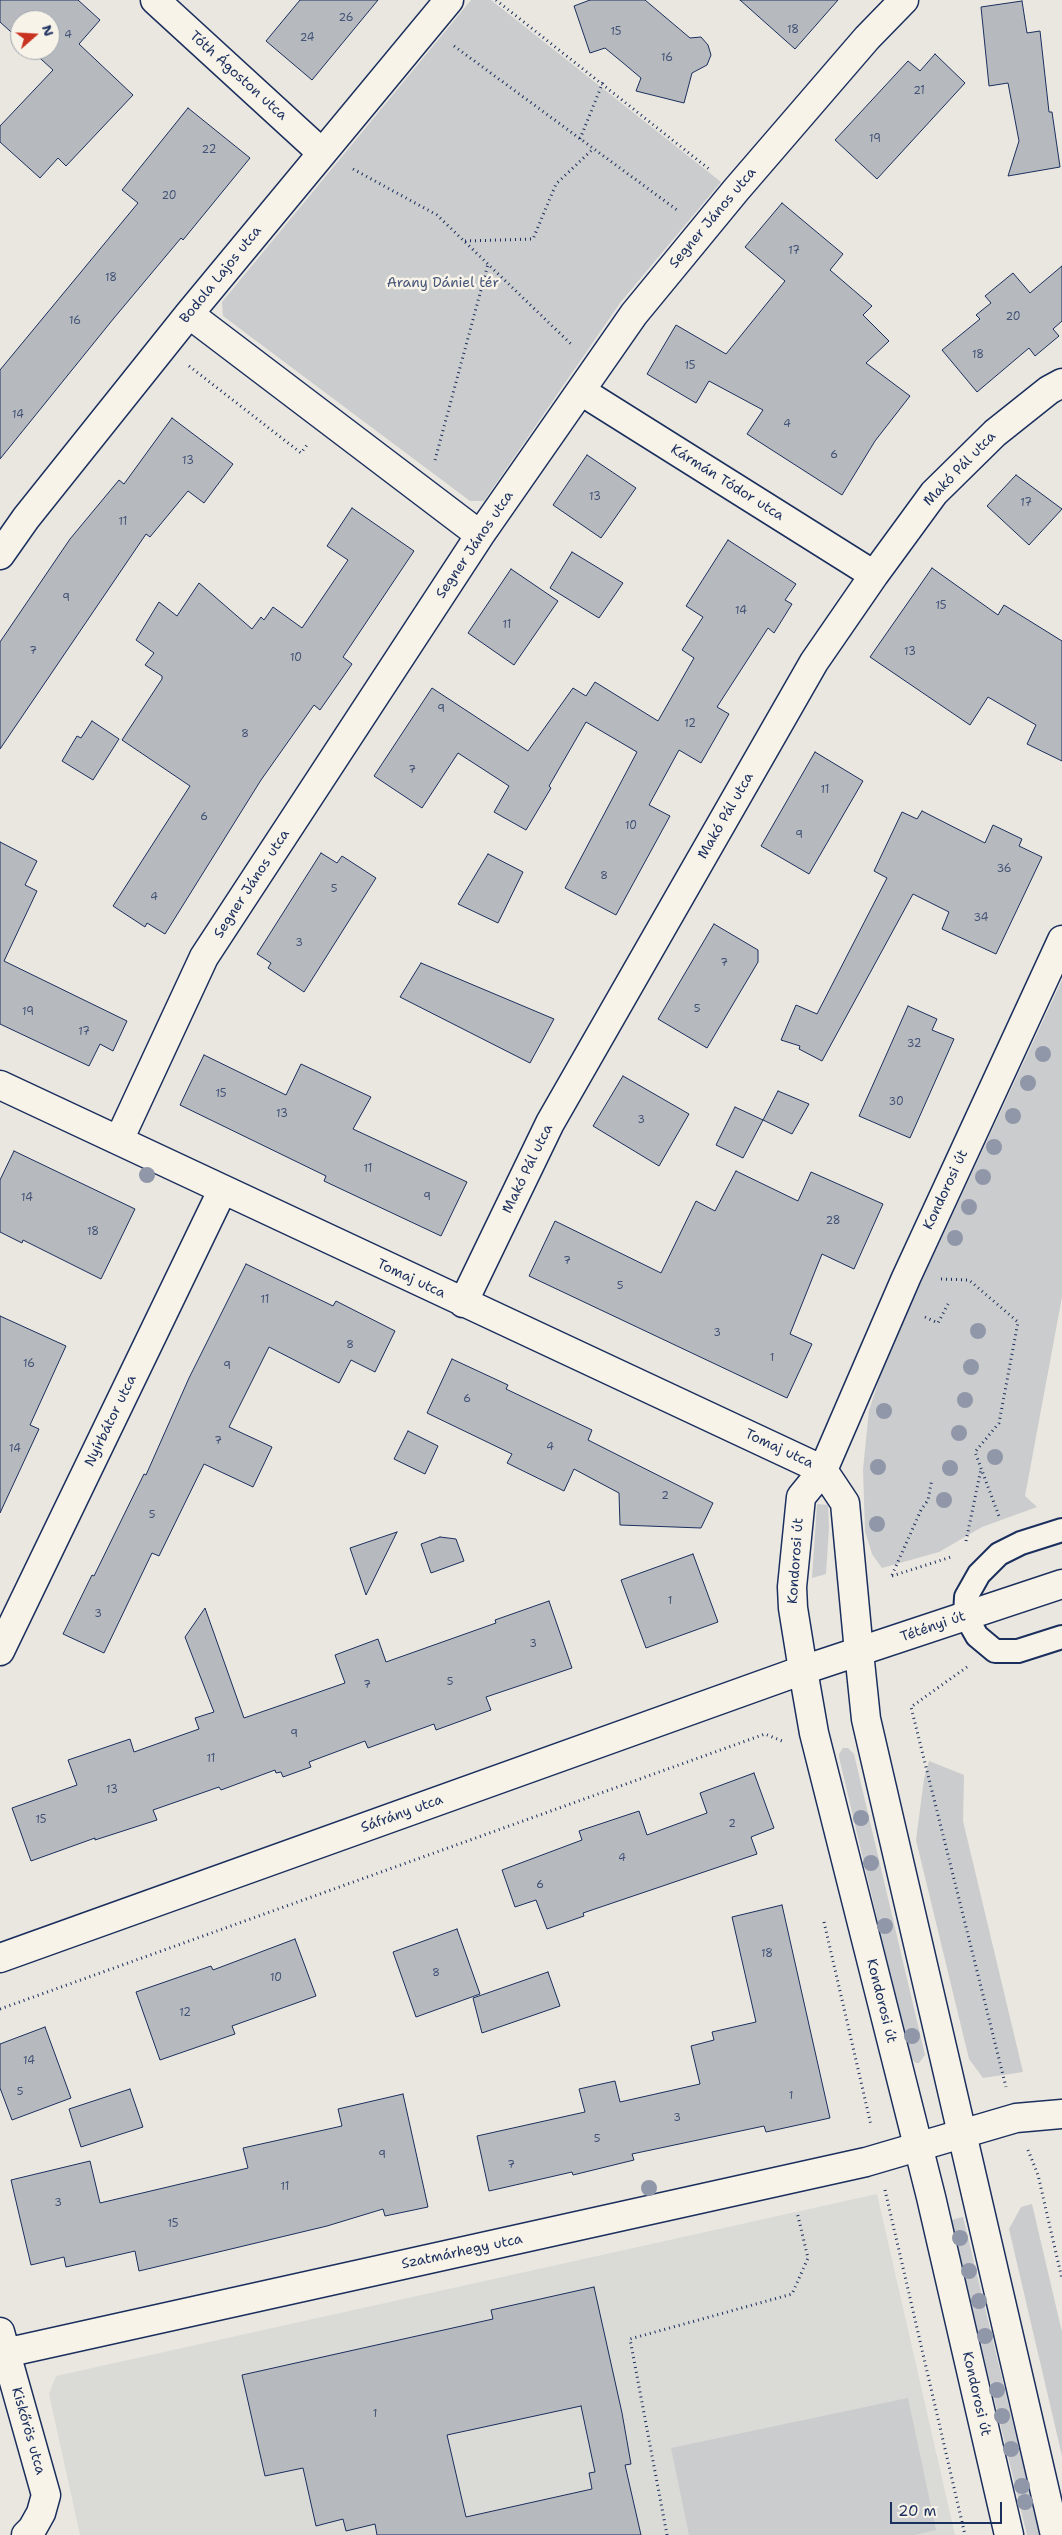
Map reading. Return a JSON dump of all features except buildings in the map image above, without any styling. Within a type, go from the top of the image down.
[{"type":"street","name":"Tóth Ágoston utca","points":[[155,0],[322,152]]},
{"type":"street","name":"Bodola Lajos utca","points":[[0,555],[26,518],[163,346],[449,0]]},
{"type":"street","name":"Segner János utca","points":[[119,1140],[204,957],[480,535],[634,314],[736,190],[867,38],[904,0]]},
{"type":"street","points":[[189,314],[480,535]]},
{"type":"street","name":"Makó Pál utca","points":[[462,1303],[550,1123],[814,662],[934,493],[995,433],[1048,390],[1062,383]]},
{"type":"street","name":"Kármán Tódor utca","points":[[581,391],[874,575]]},
{"type":"street","name":"Kondorosi út","points":[[1009,2535],[918,2148],[814,1733],[793,1608],[792,1587],[801,1497],[824,1470],[906,1278],[1062,940]]},
{"type":"street","name":"Tomaj utca","points":[[0,1085],[119,1140],[222,1191],[824,1470]]},
{"type":"street","name":"Nyírbátor utca","points":[[0,1651],[222,1191]]},
{"type":"street","points":[[824,1470],[845,1503],[866,1719],[1055,2535]]},
{"type":"street","name":"Tétényi út","points":[[804,1670],[1062,1584]]},
{"type":"street","name":"Sáfrány utca","points":[[0,1958],[804,1670]]},
{"type":"street","name":"Szatmárhegy utca","points":[[3,2343],[790,2179],[918,2148],[1016,2118],[1062,2114]]},
{"type":"street","name":"Kiskőrös utca","points":[[3,2343],[46,2494],[41,2513],[29,2532]]},
{"type":"lane","points":[[1062,1530],[1021,1543],[999,1554],[978,1574],[966,1597],[966,1615],[977,1636],[995,1651],[1018,1651],[1062,1637]]},
{"type":"path","points":[[496,0],[603,82],[736,190]]},
{"type":"path","points":[[428,26],[703,230]]},
{"type":"path","points":[[580,139],[603,82]]},
{"type":"path","points":[[465,241],[533,240],[556,184],[594,148]]},
{"type":"path","points":[[322,152],[437,215],[596,369]]},
{"type":"path","points":[[426,494],[488,264]]},
{"type":"path","points":[[163,346],[302,453],[326,418]]},
{"type":"path","points":[[906,1278],[969,1280],[1018,1322],[999,1423],[976,1452],[1003,1527]]},
{"type":"path","points":[[964,1549],[981,1468]]},
{"type":"path","points":[[892,1576],[921,1510],[928,1500],[932,1479]]},
{"type":"path","points":[[1018,1651],[964,1668],[911,1707],[1003,2079],[1038,2175],[1062,2280]]},
{"type":"path","points":[[0,2009],[765,1734],[783,1742]]},
{"type":"path","points":[[667,2535],[630,2339],[792,2294],[808,2258],[790,2179]]},
{"type":"shaded area","points":[[877,2194],[955,2535],[80,2535],[49,2394],[56,2376]]},
{"type":"green space","name":"Arany Dániel tér","points":[[471,0],[491,0],[721,182],[620,303],[484,501],[470,501],[223,316],[222,302]]},
{"type":"green space","points":[[1062,980],[1062,1297],[1025,1496],[1037,1507],[982,1527],[939,1552],[882,1568],[872,1554],[865,1531],[863,1469],[869,1410],[888,1353]]},
{"type":"green space","points":[[817,1504],[828,1505],[829,1527],[826,1574],[812,1578]]},
{"type":"green space","points":[[843,1748],[848,1748],[854,1754],[925,2055],[919,2063],[910,2058],[839,1757]]},
{"type":"green space","points":[[929,1761],[964,1775],[963,1821],[1023,2072],[983,2078],[969,2059],[916,1840],[924,1779]]},
{"type":"green space","points":[[1032,2204],[1062,2332],[1062,2456],[1009,2229],[1021,2207]]},
{"type":"green space","points":[[963,2217],[1040,2535],[1027,2535],[951,2220]]},
{"type":"green space","points":[[908,2398],[936,2530],[915,2535],[689,2535],[671,2448]]}]
